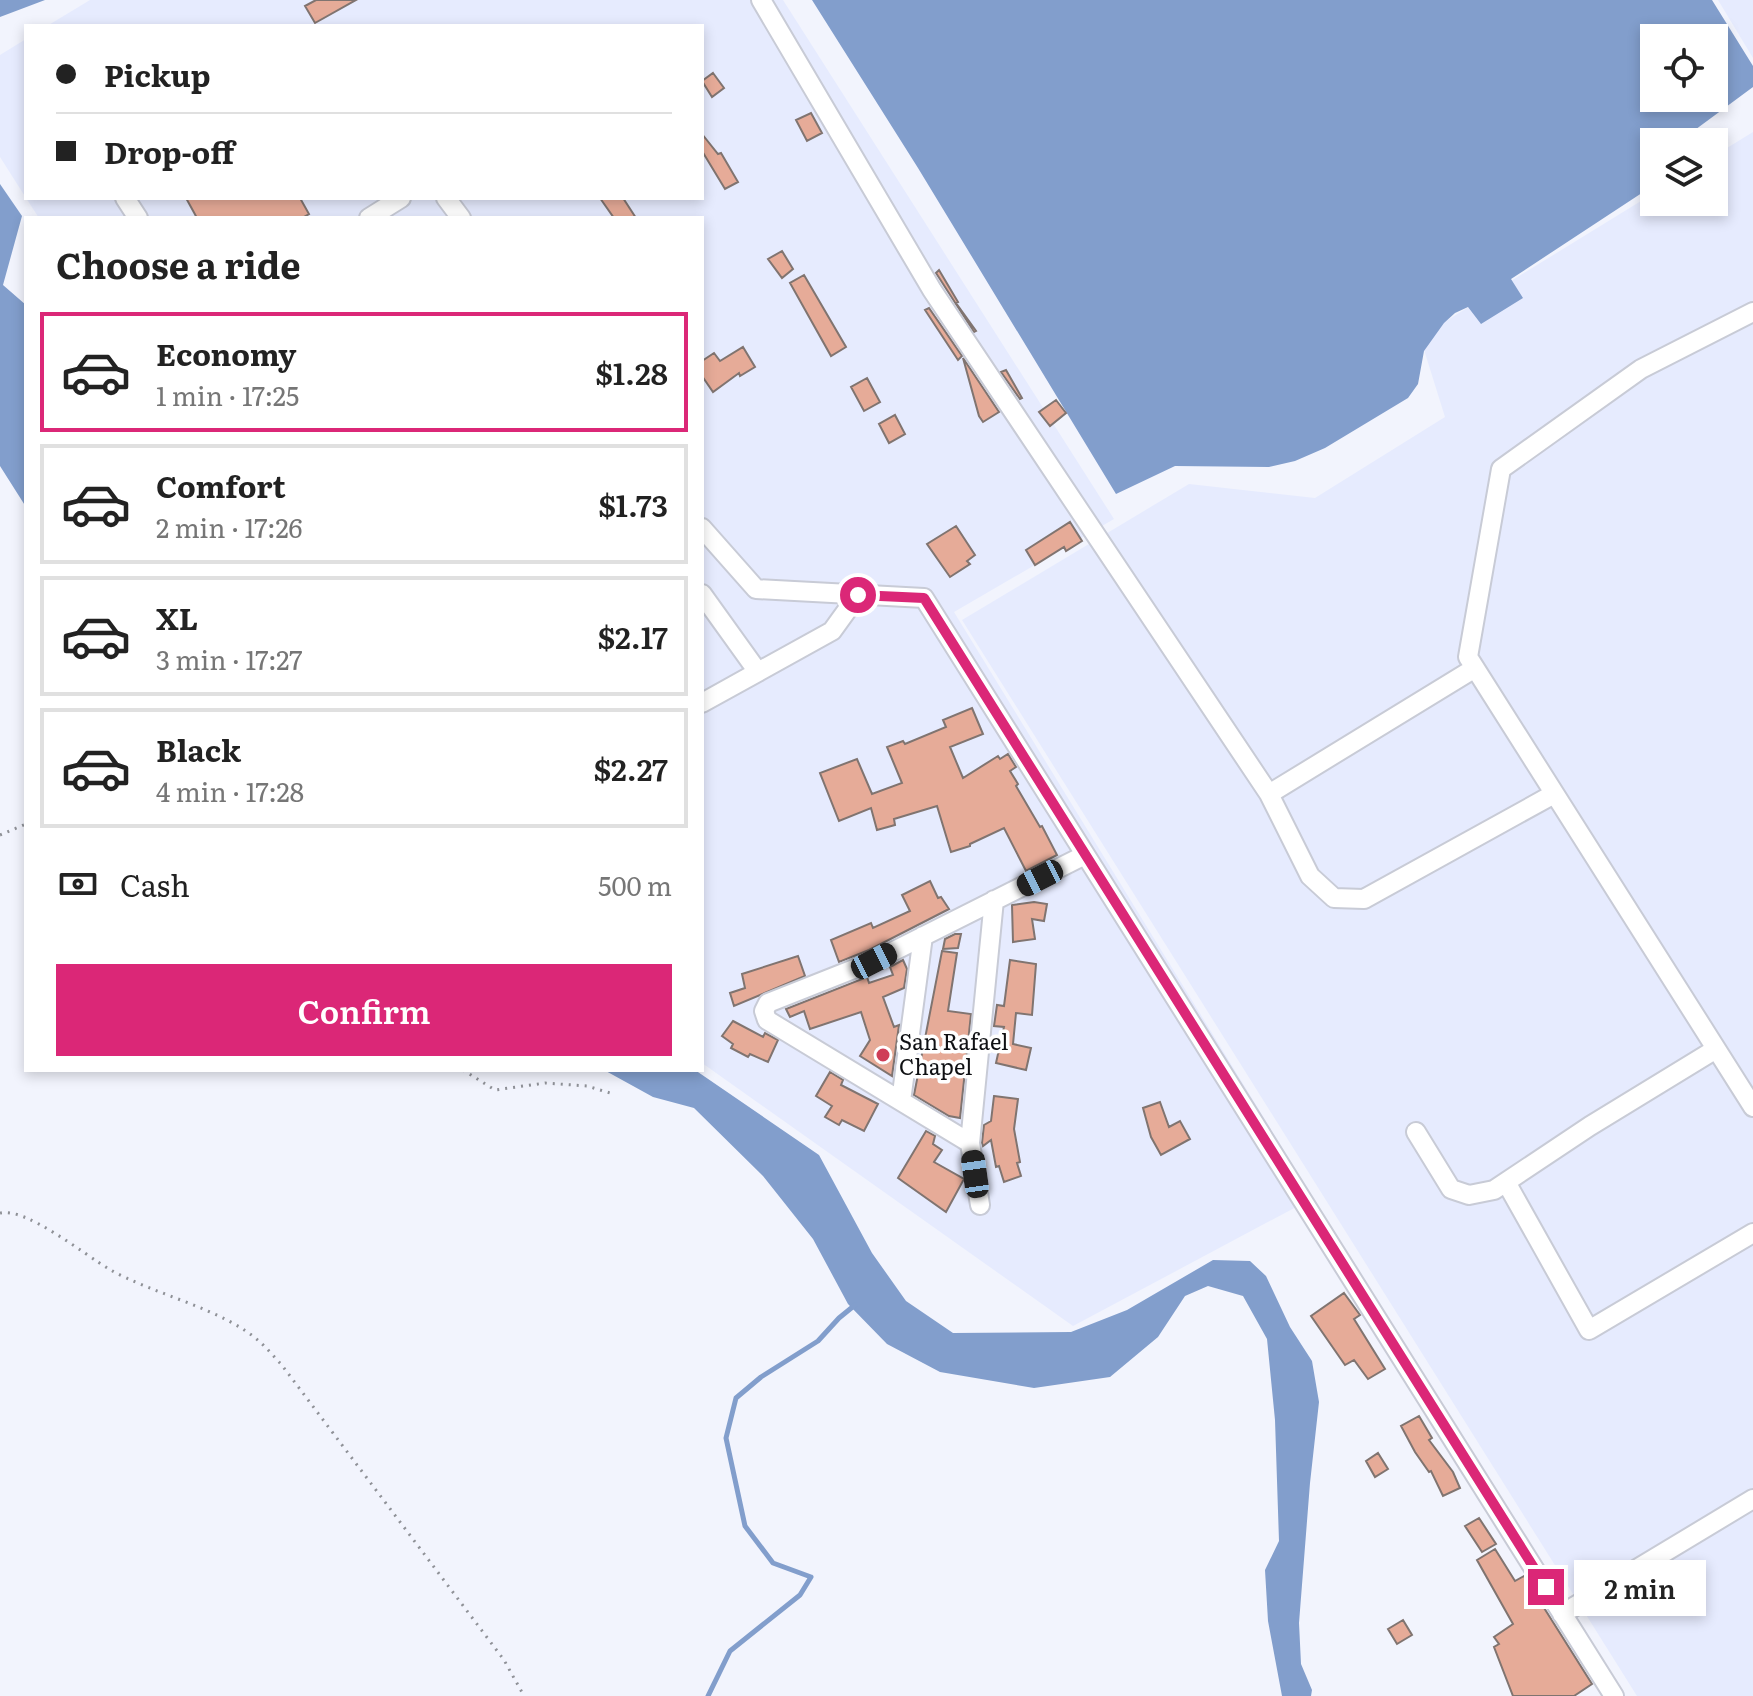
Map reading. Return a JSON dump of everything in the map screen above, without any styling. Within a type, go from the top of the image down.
[{"type":"street","points":[[761,0],[932,290],[1269,794],[1310,876],[1334,898],[1364,899],[1554,794]]},
{"type":"street","points":[[372,216],[398,200]]},
{"type":"street","points":[[1753,312],[1641,369],[1501,469],[1468,657],[1753,1107]]},
{"type":"street","points":[[704,530],[756,589],[924,598],[1614,1696]]},
{"type":"street","points":[[704,702],[832,631],[858,595]]},
{"type":"street","points":[[704,597],[758,672]]},
{"type":"street","points":[[1269,794],[1475,668]]},
{"type":"street","points":[[970,1143],[767,1020],[764,1011],[768,1003],[874,961],[1085,855]]},
{"type":"street","points":[[980,1205],[970,1143],[994,900]]},
{"type":"street","points":[[901,1101],[923,936]]},
{"type":"street","points":[[1416,1132],[1451,1189],[1469,1195],[1494,1190],[1590,1126],[1716,1049]]},
{"type":"street","points":[[1506,1182],[1589,1330],[1753,1233]]},
{"type":"street","points":[[1562,1614],[1753,1499]]},
{"type":"path","points":[[0,835],[24,825]]},
{"type":"path","points":[[466,1072],[495,1090],[545,1083],[587,1086],[610,1093]]},
{"type":"path","points":[[0,1213],[7,1211],[30,1220],[112,1271],[224,1320],[258,1340],[281,1364],[494,1647],[524,1696]]},
{"type":"shaded area","points":[[90,0],[783,0],[1114,519],[954,612],[1313,1198],[1073,1326],[704,1064],[704,216],[38,216],[27,200],[704,200],[704,24],[50,24]]},
{"type":"shaded area","points":[[1718,0],[1753,0],[1753,58]]},
{"type":"shaded area","points":[[24,40],[24,195],[0,157],[0,55]]},
{"type":"shaded area","points":[[1753,132],[1753,1696],[1637,1696],[962,620],[1189,484],[1315,498],[1445,417],[1420,337],[1640,202],[1640,216],[1728,216],[1728,147]]},
{"type":"water","points":[[0,0],[45,0],[0,17]]},
{"type":"water","points":[[812,0],[1712,0],[1727,24],[1640,24],[1640,112],[1719,112],[1698,128],[1640,128],[1640,194],[1511,279],[1523,298],[1481,324],[1468,307],[1455,313],[1424,351],[1418,384],[1408,398],[1325,448],[1295,461],[1269,467],[1175,466],[1116,494]]},
{"type":"water","points":[[1728,26],[1753,66],[1753,87],[1728,105]]},
{"type":"water","points":[[0,184],[22,216],[3,285],[24,303],[24,504],[0,466]]},
{"type":"water","points":[[608,1072],[698,1072],[819,1155],[872,1253],[906,1301],[953,1333],[1071,1332],[1127,1310],[1213,1260],[1250,1261],[1266,1276],[1290,1327],[1312,1361],[1319,1402],[1299,1623],[1301,1664],[1312,1690],[1311,1696],[1282,1696],[1268,1621],[1265,1570],[1279,1541],[1275,1420],[1267,1339],[1243,1296],[1208,1286],[1185,1296],[1158,1337],[1110,1377],[1034,1388],[940,1372],[887,1344],[848,1304],[813,1239],[763,1176],[694,1108],[653,1097]]},
{"type":"building","points":[[316,0],[356,0],[315,23],[305,6]]},
{"type":"building","points":[[713,73],[724,88],[712,97],[704,80]]},
{"type":"building","points":[[811,113],[822,133],[807,141],[796,120]]},
{"type":"building","points":[[704,136],[718,154],[721,153],[738,182],[725,189],[704,154]]},
{"type":"building","points":[[187,200],[301,200],[309,214],[306,216],[196,216]]},
{"type":"building","points":[[601,200],[624,200],[635,216],[613,216]]},
{"type":"building","points":[[782,251],[793,269],[782,278],[768,259]]},
{"type":"building","points":[[939,270],[956,303],[976,331],[974,332],[936,273]]},
{"type":"building","points":[[804,275],[846,347],[831,356],[790,283]]},
{"type":"building","points":[[929,308],[962,356],[958,360],[925,310]]},
{"type":"building","points":[[743,347],[755,367],[740,376],[739,373],[713,392],[704,379],[704,360],[714,353],[720,361]]},
{"type":"building","points":[[963,358],[999,412],[983,422],[979,416]]},
{"type":"building","points":[[1006,370],[1022,398],[1001,372]]},
{"type":"building","points":[[867,378],[880,402],[864,411],[851,387]]},
{"type":"building","points":[[1056,400],[1066,413],[1050,426],[1039,412]]},
{"type":"building","points":[[895,415],[905,434],[889,443],[879,424]]},
{"type":"building","points":[[1070,522],[1082,541],[1066,551],[1064,547],[1035,565],[1026,550]]},
{"type":"building","points":[[956,526],[975,555],[967,561],[970,564],[950,577],[927,544]]},
{"type":"building","points":[[972,708],[983,734],[950,747],[963,778],[998,756],[1000,759],[1008,754],[1016,767],[1010,771],[1018,784],[1016,786],[1057,855],[1026,871],[1004,828],[951,852],[937,806],[894,819],[895,825],[877,830],[871,808],[839,821],[820,773],[857,759],[872,794],[902,783],[887,747],[903,741],[905,744],[946,727],[943,720]]},
{"type":"building","points":[[930,881],[938,898],[941,897],[949,909],[839,962],[831,940],[871,923],[873,928],[910,911],[902,895]]},
{"type":"building","points":[[1047,904],[1044,921],[1032,919],[1035,939],[1013,942],[1012,905]]},
{"type":"building","points":[[961,934],[958,948],[943,949],[945,939]]},
{"type":"building","points":[[942,951],[957,953],[948,1011],[971,1014],[960,1118],[949,1116],[914,1095]]},
{"type":"building","points":[[798,956],[805,976],[734,1006],[730,993],[745,988],[742,974]]},
{"type":"building","points":[[903,960],[907,969],[904,988],[883,997],[894,1027],[899,1025],[892,1076],[860,1056],[870,1040],[861,1012],[810,1029],[804,1011],[790,1017],[786,1009],[867,977],[869,983],[893,975],[890,967]]},
{"type":"building","points":[[1010,960],[1036,964],[1032,1015],[1016,1013],[1013,1044],[1031,1048],[1026,1070],[996,1063],[1004,1027],[994,1026],[997,1005],[1004,1006]]},
{"type":"building","points":[[733,1021],[763,1037],[765,1033],[778,1040],[768,1062],[750,1054],[748,1057],[731,1048],[733,1044],[722,1036]]},
{"type":"building","points":[[830,1072],[843,1080],[841,1085],[878,1104],[864,1131],[842,1120],[839,1125],[825,1117],[832,1106],[816,1096]]},
{"type":"building","points":[[994,1096],[1018,1099],[1014,1129],[1021,1176],[1004,1182],[999,1166],[996,1167],[991,1140],[983,1146],[982,1143],[984,1125],[991,1121]]},
{"type":"building","points":[[1160,1102],[1169,1127],[1180,1121],[1190,1139],[1161,1155],[1151,1137],[1143,1108]]},
{"type":"building","points":[[926,1131],[935,1136],[933,1144],[942,1150],[934,1162],[964,1179],[946,1212],[898,1178]]},
{"type":"building","points":[[1344,1293],[1360,1315],[1354,1319],[1385,1369],[1368,1379],[1354,1360],[1345,1365],[1311,1316]]},
{"type":"building","points":[[1419,1416],[1432,1438],[1429,1440],[1453,1472],[1460,1488],[1443,1496],[1431,1471],[1415,1452],[1401,1426]]},
{"type":"building","points":[[1378,1453],[1388,1469],[1375,1477],[1366,1461]]},
{"type":"building","points":[[1479,1518],[1496,1544],[1482,1552],[1465,1526]]},
{"type":"building","points":[[1495,1549],[1515,1581],[1524,1576],[1592,1684],[1574,1696],[1513,1696],[1494,1647],[1499,1644],[1494,1637],[1513,1624],[1477,1560]]},
{"type":"building","points":[[1403,1620],[1412,1635],[1397,1644],[1388,1629]]},
{"type":"waterway","points":[[708,1696],[730,1651],[800,1595],[811,1577],[773,1563],[745,1526],[726,1438],[736,1398],[761,1377],[818,1341],[855,1305]]},
{"type":"place","name":"San Rafael Chapel","points":[[883,1055]]},
{"type":"route","points":[[858,595],[924,598],[1546,1587]]}]
